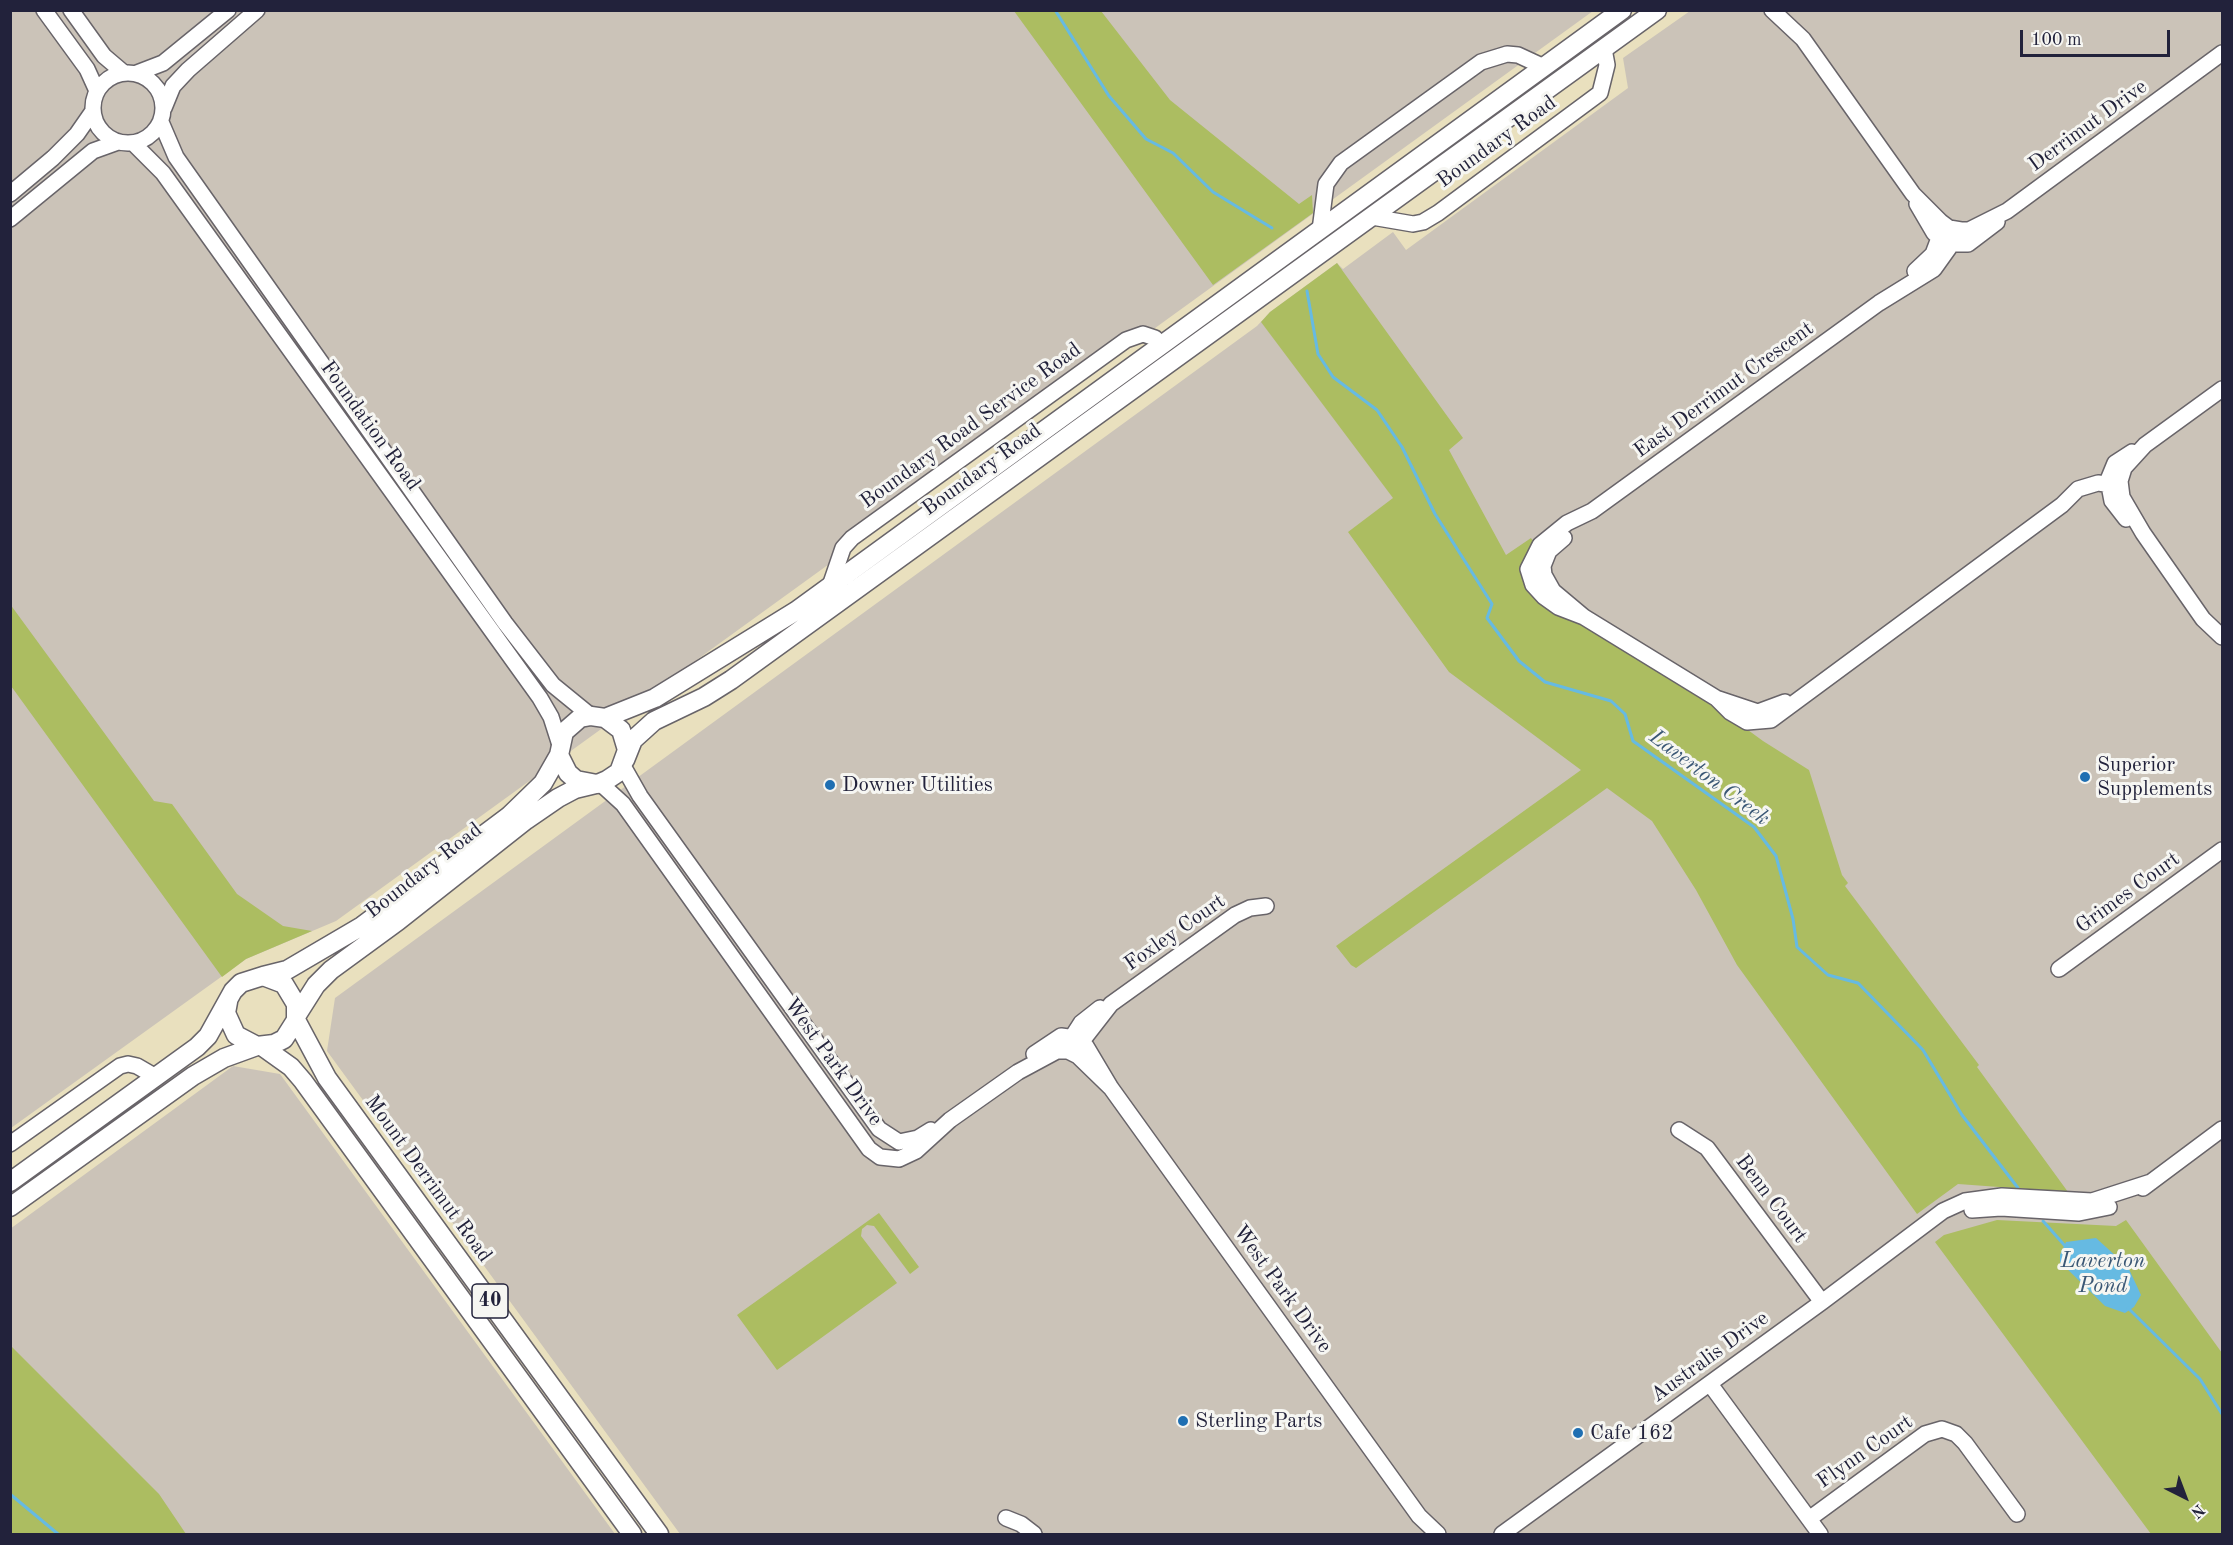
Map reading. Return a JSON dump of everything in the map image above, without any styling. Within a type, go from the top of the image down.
[{"type":"main road","name":"Boundary Road","points":[[598,717],[655,698],[796,610],[1622,10]]},
{"type":"main road","name":"Boundary Road","points":[[624,763],[633,740],[641,730],[665,714],[704,697],[731,680],[1657,10]]},
{"type":"main road","points":[[1572,47],[1588,46],[1604,49]]},
{"type":"main road","points":[[1160,344],[1173,361]]},
{"type":"main road","points":[[598,717],[614,723],[625,740],[624,763],[614,777],[599,783],[576,780],[568,773],[559,748],[571,723],[598,717]]},
{"type":"main road","name":"Boundary Road","points":[[263,976],[287,970],[329,947],[362,926],[445,865],[532,797],[559,748]]},
{"type":"main road","name":"Boundary Road","points":[[296,1018],[316,985],[332,970],[526,820],[558,798],[599,783]]},
{"type":"main road","points":[[10,1182],[197,1047],[208,1036],[241,983],[263,976]]},
{"type":"main road","name":"40","points":[[263,976],[274,978],[292,993],[296,1018]]},
{"type":"main road","name":"40","points":[[228,1002],[226,1013],[236,1035],[260,1046]]},
{"type":"main road","points":[[10,1207],[193,1076],[224,1058],[284,1039],[296,1018]]},
{"type":"main road","name":"Mount Derrimut Road","points":[[296,1018],[327,1078],[659,1534]]},
{"type":"main road","name":"Mount Derrimut Road","points":[[260,1046],[291,1067],[303,1081],[632,1534]]},
{"type":"street","points":[[10,194],[61,150],[93,111],[97,91],[87,69],[45,10]]},
{"type":"street","points":[[70,10],[104,56],[131,73],[148,78],[157,86],[162,115]]},
{"type":"street","points":[[97,91],[114,76],[163,63],[228,10]]},
{"type":"street","points":[[10,219],[93,151],[149,136],[162,115],[173,86],[188,70],[257,10]]},
{"type":"street","points":[[1772,10],[1803,39]]},
{"type":"street","points":[[1790,10],[1803,39],[1913,194],[1921,212],[1946,237]]},
{"type":"street","name":"Boundary Road","points":[[1372,217],[1413,224],[1423,222],[1438,213],[1600,93],[1607,65],[1604,49]]},
{"type":"street","name":"Derrimut Drive","points":[[1946,237],[1958,245],[1976,240],[2007,211],[2223,53]]},
{"type":"street","name":"Boundary Road","points":[[1320,230],[1326,184],[1341,163],[1480,62],[1507,54],[1518,55],[1544,67]]},
{"type":"street","points":[[93,111],[101,130],[125,142]]},
{"type":"street","name":"Foundation Road","points":[[162,115],[176,157],[505,623],[553,685],[598,717]]},
{"type":"street","name":"Foundation Road","points":[[125,142],[163,173],[493,633],[546,708],[559,748]]},
{"type":"street","name":"East Derrimut Crescent","points":[[1946,237],[1945,257],[1934,269],[1880,303],[1592,511],[1567,524],[1548,538],[1534,553],[1528,569],[1531,581],[1544,597],[1558,607],[1584,617],[1716,698],[1730,712],[1747,722],[1763,723],[1786,711],[1811,688],[2062,505],[2083,495],[2112,488]]},
{"type":"street","name":"Boundary Road Service Road","points":[[830,586],[843,548],[852,538],[1126,340],[1143,334],[1155,338],[1160,344]]},
{"type":"street","points":[[2223,389],[2145,445],[2124,468],[2112,488],[2122,497],[2143,533],[2203,619],[2223,637]]},
{"type":"street","points":[[493,633],[505,623]]},
{"type":"street","name":"West Park Drive","points":[[624,763],[640,796],[879,1129],[899,1142],[918,1138],[950,1120],[1018,1072],[1044,1046],[1061,1036],[1095,1058],[1111,1088],[1419,1516],[1438,1534]]},
{"type":"street","name":"West Park Drive","points":[[599,783],[623,804],[869,1149],[880,1157],[893,1160],[916,1151],[950,1120]]},
{"type":"street","name":"Grimes Court","points":[[2058,969],[2223,850]]},
{"type":"street","name":"Foxley Court","points":[[1075,1044],[1111,1004],[1235,915],[1250,908],[1266,906]]},
{"type":"street","points":[[742,971],[758,960]]},
{"type":"street","points":[[10,1143],[120,1066],[128,1064],[137,1066],[156,1077]]},
{"type":"street","name":"Australis Drive","points":[[1502,1534],[1822,1302],[1942,1211],[1965,1201],[2002,1196],[2092,1201],[2151,1182],[2223,1129]]},
{"type":"street","name":"Benn Court","points":[[1678,1130],[1696,1138],[1711,1152],[1822,1302]]},
{"type":"street","name":"West Park Drive","points":[[893,1160],[899,1142]]},
{"type":"street","points":[[1710,1384],[1820,1534]]},
{"type":"street","name":"Flynn Court","points":[[1809,1519],[1925,1434],[1942,1429],[1956,1434],[1965,1443],[2017,1514]]},
{"type":"street","name":"West Park Drive","points":[[1419,1516],[1427,1534]]},
{"type":"street","points":[[1006,1518],[1021,1524],[1034,1534]]},
{"type":"street","name":"Australis Drive","points":[[1491,1534],[1517,1522]]},
{"type":"shaded area","points":[[11,11],[1593,11],[336,921],[246,959],[11,1128]]},
{"type":"shaded area","points":[[1690,11],[2222,11],[2222,1534],[680,1534],[327,1051],[335,998],[1257,326],[1270,312],[1337,263],[1343,269],[1393,232],[1406,250],[1628,88],[1623,58]]},
{"type":"shaded area","points":[[233,1066],[280,1074],[615,1534],[11,1534],[10,1229]]},
{"type":"green space","points":[[1014,11],[1101,11],[1170,100],[1299,204],[1312,195],[1313,213],[1213,285]]},
{"type":"green space","points":[[1337,263],[1463,438],[1449,450],[1506,555],[1531,538],[1534,543],[1539,599],[1726,714],[1809,770],[1842,875],[1848,883],[1845,886],[1979,1065],[1977,1067],[2068,1192],[1958,1184],[1917,1214],[1737,965],[1696,890],[1652,821],[1607,788],[1356,968],[1336,946],[1581,770],[1449,672],[1348,532],[1393,498],[1261,322],[1270,312]]},
{"type":"green space","points":[[10,604],[154,801],[172,804],[237,894],[283,926],[312,931],[246,959],[222,977],[11,686]]},
{"type":"green space","points":[[879,1213],[919,1267],[910,1274],[874,1226],[867,1225],[862,1229],[861,1236],[897,1283],[777,1370],[737,1315]]},
{"type":"green space","points":[[1997,1220],[2116,1226],[2126,1220],[2222,1353],[2222,1534],[2151,1534],[1935,1242],[1944,1235]]},
{"type":"green space","points":[[11,1346],[159,1494],[186,1534],[11,1534]]},
{"type":"water","name":"Laverton Pond","points":[[2096,1238],[2128,1267],[2141,1295],[2134,1307],[2125,1313],[2105,1306],[2060,1262],[2060,1255],[2066,1242]]},
{"type":"waterway","name":"Laverton Creek","points":[[1055,10],[1109,96],[1146,139],[1173,153],[1213,192],[1272,228]]},
{"type":"waterway","name":"Laverton Creek","points":[[1307,291],[1318,354],[1333,377],[1377,410],[1402,447],[1435,514],[1492,604],[1487,618],[1519,661],[1545,682],[1611,701],[1625,714],[1633,741],[1754,827],[1776,856],[1793,919],[1797,947],[1828,975],[1858,983],[1923,1050],[1962,1115],[2018,1188]]},
{"type":"waterway","name":"Laverton Creek","points":[[2043,1221],[2066,1247]]},
{"type":"waterway","name":"Laverton Creek","points":[[2128,1308],[2200,1379],[2222,1414]]},
{"type":"waterway","points":[[10,1494],[58,1534]]},
{"type":"place","name":"Superior Supplements","points":[[2085,777]]},
{"type":"place","name":"Downer Utilities","points":[[830,785]]},
{"type":"place","name":"Sterling Parts","points":[[1183,1421]]},
{"type":"place","name":"Cafe 162","points":[[1578,1433]]}]
